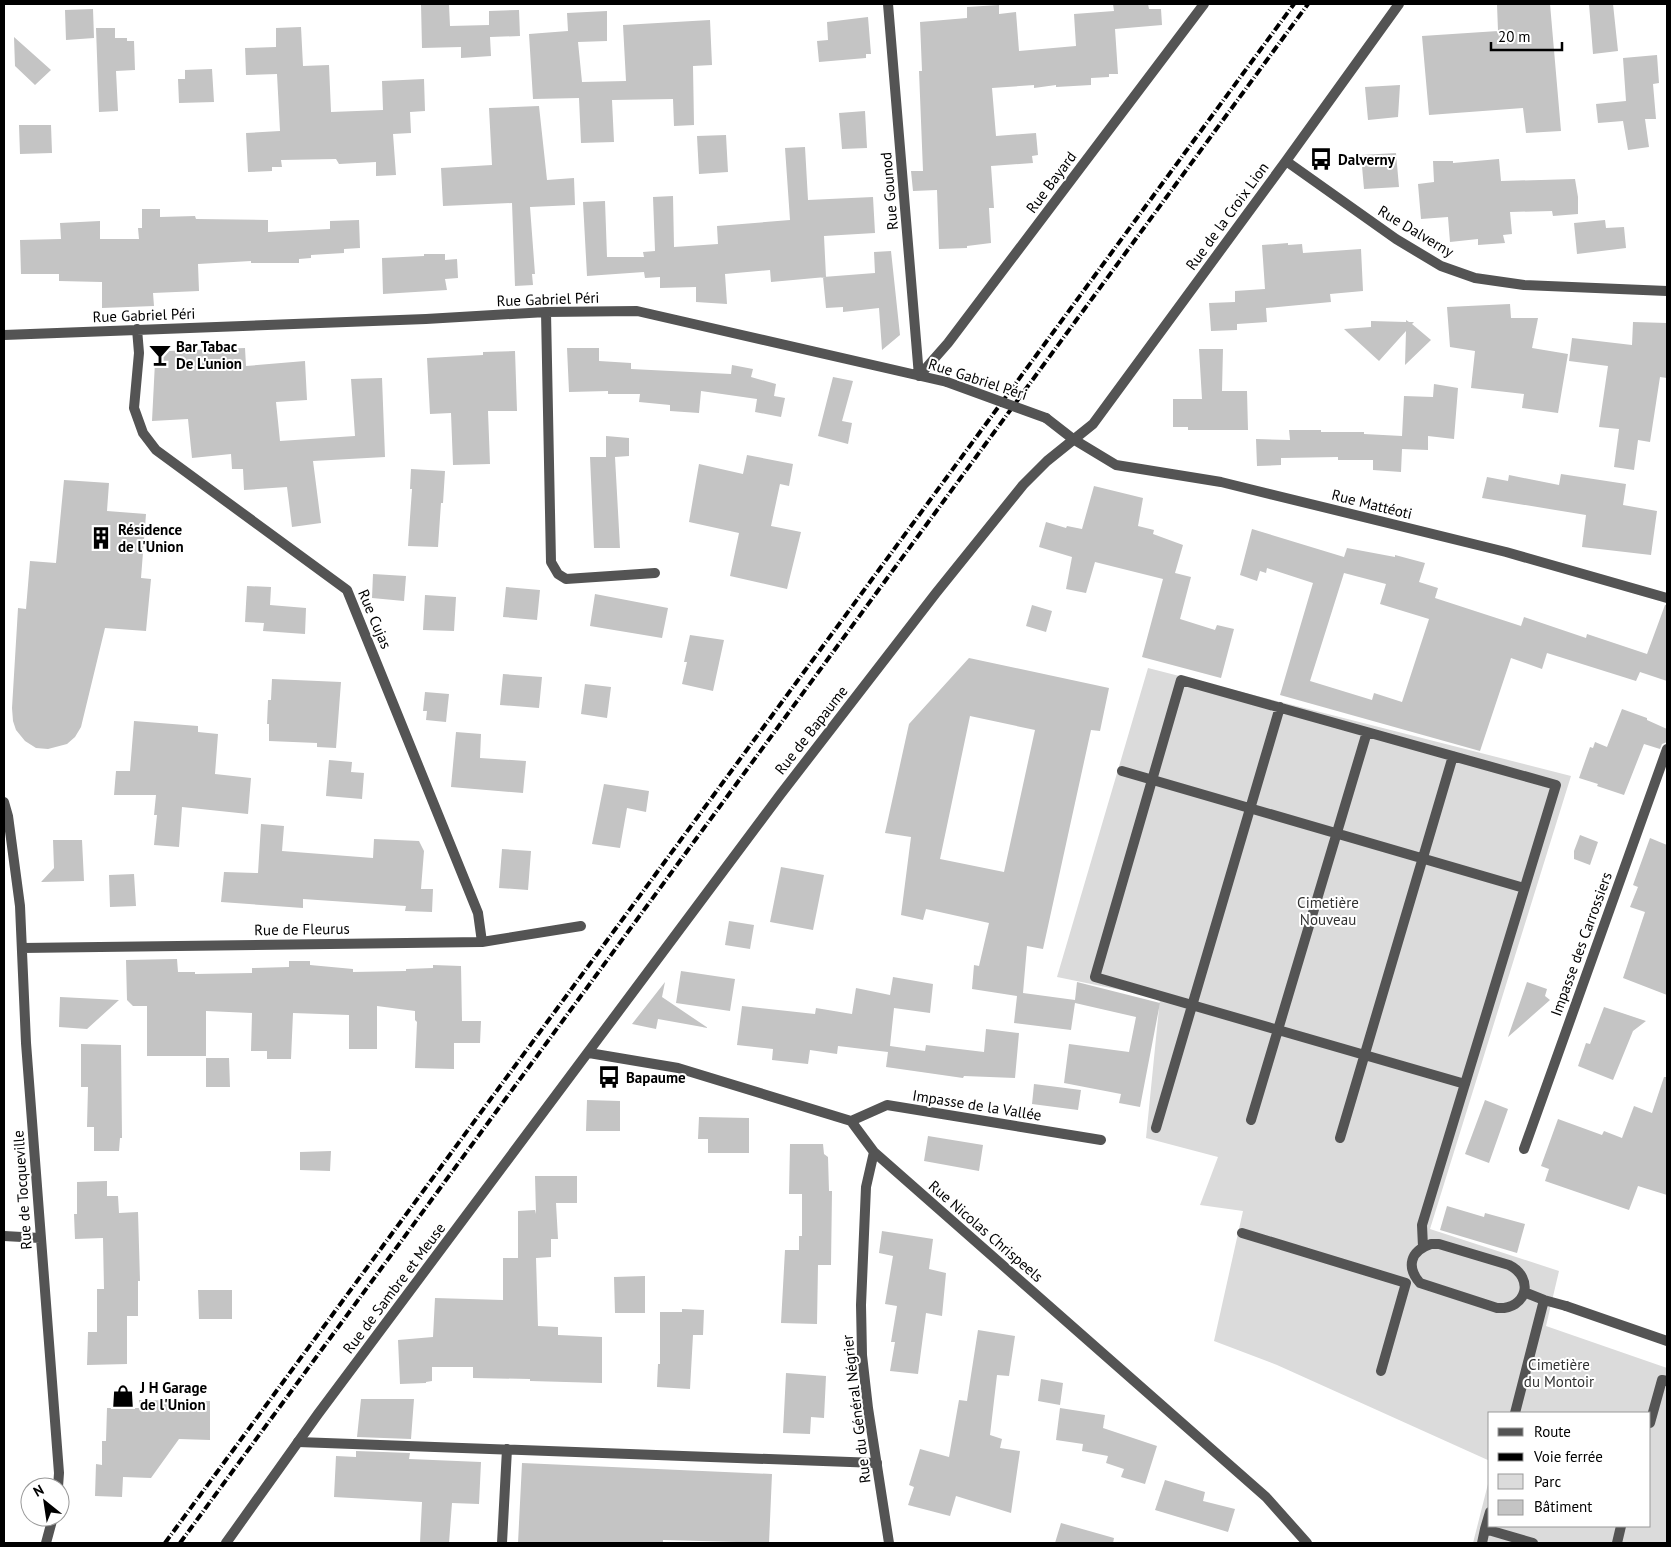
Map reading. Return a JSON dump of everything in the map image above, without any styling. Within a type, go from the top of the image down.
[{"type":"street","name":"Rue Gounod","points":[[888,4],[920,376]]},
{"type":"street","name":"Rue Bayard","points":[[920,376],[948,343],[1204,4]]},
{"type":"street","name":"Rue de la Croix Lion","points":[[1073,439],[1093,424],[1399,4]]},
{"type":"street","name":"Rue Dalverny","points":[[1286,161],[1396,239],[1441,266],[1475,278],[1524,285],[1667,291]]},
{"type":"street","name":"Rue Gabriel Péri","points":[[4,335],[426,319],[546,312],[637,311],[947,382],[1046,418],[1073,439]]},
{"type":"street","points":[[546,312],[551,562],[558,574],[566,579],[655,573]]},
{"type":"street","name":"Rue Cujas","points":[[137,329],[138,353],[134,408],[143,433],[156,450],[347,590],[478,913],[482,942]]},
{"type":"street","name":"Rue Mattéoti","points":[[1073,439],[1116,465],[1221,482],[1506,552],[1667,598]]},
{"type":"street","name":"Rue de Bapaume","points":[[589,1053],[780,795],[936,593],[1023,485],[1046,461],[1073,439]]},
{"type":"street","points":[[1422,1247],[1422,1225],[1465,1084],[1524,888],[1556,784],[1181,680],[1095,977],[1465,1084]]},
{"type":"street","points":[[1156,1128],[1280,708]]},
{"type":"street","points":[[1251,1120],[1367,732]]},
{"type":"street","name":"Impasse des Carrossiers","points":[[1524,1149],[1667,749]]},
{"type":"street","points":[[1340,1138],[1453,756]]},
{"type":"street","points":[[1122,771],[1524,888]]},
{"type":"street","name":"Rue de Tocqueville","points":[[4,802],[8,816],[20,906],[40,1238],[59,1477]]},
{"type":"street","name":"Rue de Fleurus","points":[[22,948],[482,942],[581,926]]},
{"type":"street","points":[[589,1053],[678,1068],[851,1121]]},
{"type":"street","name":"Rue de Sambre et Meuse","points":[[226,1543],[298,1442],[589,1053]]},
{"type":"street","name":"Impasse de la Vallée","points":[[851,1121],[887,1106],[1101,1140]]},
{"type":"street","name":"Rue Nicolas Chrispeels","points":[[851,1121],[874,1152],[1266,1497],[1306,1543]]},
{"type":"street","name":"Rue du Général Négrier","points":[[874,1152],[866,1187],[861,1305],[862,1355],[889,1543]]},
{"type":"street","points":[[1242,1234],[1410,1280],[1497,1308],[1514,1306],[1520,1300],[1525,1284],[1522,1275],[1509,1265],[1439,1244],[1422,1247],[1416,1252],[1412,1260],[1410,1280],[1381,1371]]},
{"type":"street","points":[[4,1236],[40,1238]]},
{"type":"street","points":[[1524,1292],[1667,1341]]},
{"type":"street","points":[[1515,1412],[1544,1300]]},
{"type":"street","points":[[1651,1419],[1662,1380],[1667,1382]]},
{"type":"street","points":[[298,1442],[877,1464]]},
{"type":"street","points":[[502,1543],[507,1449]]},
{"type":"street","points":[[1482,1543],[1488,1519]]},
{"type":"street","points":[[46,1543],[50,1527]]},
{"type":"street","points":[[1616,1543],[1621,1527]]},
{"type":"street","points":[[1485,1529],[1533,1543]]},
{"type":"green space","name":"Cimetière Nouveau","points":[[1148,668],[1571,776],[1430,1229],[1559,1271],[1546,1326],[1667,1368],[1667,1543],[1473,1543],[1488,1484],[1488,1527],[1651,1527],[1651,1412],[1488,1412],[1488,1460],[1277,1365],[1214,1341],[1243,1211],[1200,1205],[1218,1157],[1146,1138],[1160,998],[1057,977]]},
{"type":"building","points":[[421,4],[449,5],[450,26],[489,25],[489,11],[519,10],[520,36],[490,37],[491,56],[461,58],[461,47],[422,48]]},
{"type":"building","points":[[1113,4],[1148,4],[1149,9],[1161,9],[1162,25],[1115,29],[1118,74],[1109,74],[1109,77],[1091,78],[1091,85],[1056,87],[1056,85],[1034,88],[1034,85],[992,88],[996,136],[1036,133],[1038,155],[1032,156],[1033,163],[991,166],[994,208],[989,208],[991,243],[967,246],[967,248],[939,249],[937,190],[913,191],[911,171],[923,171],[919,71],[922,71],[920,22],[967,18],[967,7],[999,5],[999,14],[1016,12],[1019,51],[1076,46],[1074,14],[1114,11]]},
{"type":"building","points":[[1497,4],[1550,4],[1561,131],[1526,133],[1523,108],[1429,115],[1422,36],[1498,31]]},
{"type":"building","points":[[1589,4],[1613,4],[1618,51],[1593,54]]},
{"type":"building","points":[[93,9],[94,38],[66,40],[65,10]]},
{"type":"building","points":[[607,11],[607,41],[578,42],[582,82],[626,81],[623,25],[710,20],[712,65],[693,66],[694,125],[674,126],[673,99],[612,100],[614,142],[581,143],[579,98],[533,99],[529,34],[568,31],[567,13]]},
{"type":"building","points":[[868,17],[871,54],[866,54],[866,58],[819,62],[817,41],[828,40],[827,22]]},
{"type":"building","points":[[301,27],[303,66],[329,65],[331,112],[383,110],[382,81],[424,79],[425,111],[410,112],[411,133],[393,134],[396,175],[376,176],[376,162],[339,164],[336,159],[281,160],[282,167],[272,167],[272,171],[248,172],[246,133],[280,131],[277,74],[246,75],[245,48],[276,47],[276,28]]},
{"type":"building","points":[[96,28],[115,28],[115,38],[127,38],[127,41],[134,41],[135,70],[116,71],[118,111],[99,112]]},
{"type":"building","points":[[14,37],[51,70],[35,85],[15,66]]},
{"type":"building","points":[[1657,55],[1659,83],[1653,84],[1656,119],[1645,119],[1649,147],[1628,150],[1623,121],[1598,123],[1596,104],[1626,101],[1623,58]]},
{"type":"building","points":[[212,69],[214,102],[179,103],[178,79],[185,79],[185,70]]},
{"type":"building","points":[[1400,85],[1398,117],[1368,120],[1365,87]]},
{"type":"building","points":[[539,106],[547,180],[574,178],[575,205],[530,207],[535,274],[532,274],[533,285],[515,286],[512,203],[443,206],[441,168],[492,165],[489,108]]},
{"type":"building","points":[[865,111],[867,148],[842,149],[839,113]]},
{"type":"building","points":[[19,125],[51,125],[52,153],[20,154]]},
{"type":"building","points":[[726,135],[728,172],[699,174],[697,136]]},
{"type":"building","points":[[805,147],[808,200],[873,197],[875,233],[824,236],[826,277],[771,282],[770,270],[725,274],[727,304],[696,302],[696,287],[660,288],[660,277],[645,278],[644,272],[587,276],[583,202],[605,201],[607,257],[644,257],[643,252],[655,251],[653,197],[673,196],[674,247],[718,244],[717,226],[790,220],[785,148]]},
{"type":"building","points":[[1396,153],[1399,187],[1364,189],[1361,155]]},
{"type":"building","points":[[1499,159],[1501,181],[1575,179],[1578,214],[1553,216],[1552,211],[1510,212],[1512,234],[1503,235],[1505,243],[1478,245],[1478,239],[1450,242],[1448,217],[1421,219],[1418,184],[1434,182],[1433,161],[1453,161],[1453,163]]},
{"type":"building","points":[[142,209],[160,209],[160,217],[195,216],[196,219],[268,220],[268,232],[330,229],[330,221],[359,220],[360,248],[344,249],[344,253],[311,255],[311,258],[299,259],[299,263],[251,263],[251,261],[198,264],[199,291],[153,293],[154,306],[102,308],[102,282],[59,281],[59,274],[21,274],[20,240],[61,239],[60,223],[100,221],[100,239],[139,239],[138,228],[142,228]]},
{"type":"building","points":[[1605,220],[1606,228],[1624,227],[1626,248],[1577,254],[1574,223]]},
{"type":"building","points":[[1288,243],[1288,245],[1302,244],[1303,253],[1361,249],[1363,291],[1330,294],[1331,302],[1266,308],[1267,322],[1237,324],[1237,330],[1211,331],[1209,303],[1235,302],[1235,291],[1265,289],[1262,245]]},
{"type":"building","points":[[891,251],[900,335],[882,350],[879,308],[843,312],[843,307],[826,308],[823,277],[875,273],[874,252]]},
{"type":"building","points":[[424,254],[445,254],[445,260],[457,259],[458,278],[445,279],[447,290],[383,294],[382,258],[424,256]]},
{"type":"building","points":[[1510,304],[1511,318],[1538,318],[1532,348],[1568,354],[1558,413],[1522,408],[1524,394],[1471,388],[1475,351],[1450,347],[1447,307]]},
{"type":"building","points":[[1406,320],[1414,322],[1412,324],[1431,340],[1405,365],[1406,331],[1379,361],[1344,329],[1371,327],[1371,321],[1406,322]]},
{"type":"building","points":[[1633,322],[1667,323],[1667,378],[1660,377],[1650,442],[1638,440],[1634,470],[1614,467],[1619,429],[1599,427],[1608,366],[1569,361],[1572,338],[1632,345]]},
{"type":"building","points":[[245,348],[246,366],[305,361],[307,400],[276,402],[280,441],[355,436],[351,379],[382,378],[385,457],[313,461],[321,523],[292,527],[287,487],[244,490],[243,469],[232,469],[231,454],[192,458],[188,419],[152,421],[155,362],[167,351]]},
{"type":"building","points":[[567,348],[599,348],[599,361],[631,363],[631,369],[731,374],[732,365],[753,369],[751,377],[776,384],[774,396],[785,398],[781,417],[755,412],[757,399],[701,391],[699,413],[670,411],[670,405],[639,402],[640,394],[608,394],[608,391],[569,392]]},
{"type":"building","points":[[1199,349],[1223,349],[1222,391],[1247,391],[1248,430],[1188,430],[1188,427],[1173,427],[1173,399],[1202,399]]},
{"type":"building","points":[[515,351],[517,411],[488,411],[490,464],[453,465],[451,413],[430,414],[427,358],[483,355],[483,352]]},
{"type":"building","points":[[833,377],[853,381],[842,421],[852,423],[848,444],[818,436]]},
{"type":"building","points":[[1434,384],[1458,388],[1454,439],[1428,436],[1428,450],[1402,449],[1401,472],[1373,470],[1373,460],[1338,460],[1338,457],[1281,458],[1281,465],[1257,466],[1256,439],[1290,440],[1289,430],[1364,432],[1364,434],[1402,436],[1404,396],[1433,397]]},
{"type":"building","points":[[606,436],[629,438],[629,456],[615,457],[620,548],[594,548],[590,457],[606,457]]},
{"type":"building","points":[[747,455],[793,464],[789,486],[780,484],[771,526],[801,532],[787,589],[730,576],[739,533],[689,522],[699,464],[743,474]]},
{"type":"building","points":[[411,469],[445,471],[438,547],[408,546],[412,489],[410,489]]},
{"type":"building","points":[[1561,474],[1626,484],[1623,505],[1657,511],[1651,555],[1582,547],[1586,515],[1482,498],[1487,477],[1508,481],[1509,475],[1559,485]]},
{"type":"building","points":[[64,480],[109,483],[107,511],[146,514],[141,578],[151,579],[146,631],[105,628],[81,727],[75,737],[67,744],[48,749],[36,748],[25,741],[16,730],[12,708],[18,608],[26,609],[30,561],[56,563]]},
{"type":"building","points":[[1094,486],[1143,498],[1138,526],[1154,530],[1153,534],[1183,545],[1175,573],[1191,577],[1180,619],[1215,630],[1217,625],[1234,629],[1221,678],[1142,657],[1163,579],[1095,562],[1086,593],[1066,589],[1072,557],[1039,547],[1046,522],[1066,528],[1067,526],[1082,529]]},
{"type":"building","points":[[1252,529],[1344,557],[1347,548],[1395,557],[1395,555],[1425,563],[1419,582],[1438,588],[1435,598],[1521,626],[1524,617],[1586,638],[1587,634],[1647,654],[1665,605],[1667,605],[1667,681],[1640,672],[1636,681],[1547,653],[1542,669],[1511,658],[1480,751],[1280,695],[1313,583],[1267,568],[1266,573],[1260,571],[1257,581],[1240,575]],"holes":[[[1344,573],[1386,584],[1380,604],[1429,619],[1402,702],[1374,693],[1372,700],[1310,681]]]},
{"type":"building","points":[[373,574],[406,576],[404,601],[372,598]]},
{"type":"building","points":[[247,586],[271,587],[270,605],[306,608],[305,634],[263,631],[264,623],[245,622]]},
{"type":"building","points":[[506,587],[540,590],[537,620],[503,617]]},
{"type":"building","points":[[595,594],[668,608],[662,638],[590,626]]},
{"type":"building","points":[[425,595],[456,597],[454,631],[423,630]]},
{"type":"building","points":[[1032,605],[1052,611],[1046,632],[1026,626]]},
{"type":"building","points":[[690,635],[724,640],[713,691],[682,684],[687,662],[684,662]]},
{"type":"building","points":[[969,658],[1109,688],[1100,731],[1091,730],[1043,949],[1027,946],[1023,993],[1075,1000],[1077,982],[1160,1003],[1140,1107],[1119,1103],[1121,1094],[1064,1083],[1069,1044],[1129,1052],[1136,1017],[1075,1003],[1071,1030],[1014,1023],[1017,996],[972,989],[974,965],[979,966],[989,923],[926,909],[923,920],[901,915],[911,837],[885,833],[909,724]],"holes":[[[970,716],[1035,730],[1004,872],[940,859]]]},
{"type":"building","points":[[503,674],[542,677],[539,708],[500,705]]},
{"type":"building","points":[[272,679],[341,682],[336,748],[317,747],[317,743],[269,741],[269,724],[267,724],[268,700],[271,700]]},
{"type":"building","points":[[585,684],[611,687],[607,718],[581,714]]},
{"type":"building","points":[[425,692],[449,694],[446,722],[426,720],[427,711],[423,711]]},
{"type":"building","points":[[1622,709],[1647,718],[1647,720],[1667,729],[1667,742],[1662,744],[1660,749],[1644,744],[1624,795],[1579,778],[1590,747],[1593,748],[1595,742],[1607,747]]},
{"type":"building","points":[[134,721],[198,726],[198,732],[218,734],[215,774],[251,778],[248,814],[182,807],[179,847],[154,845],[157,815],[154,815],[156,795],[114,795],[116,771],[130,771]]},
{"type":"building","points":[[456,732],[481,734],[480,758],[526,761],[523,793],[451,787]]},
{"type":"building","points":[[329,760],[352,762],[351,772],[364,773],[362,799],[326,796]]},
{"type":"building","points":[[604,784],[649,791],[646,812],[627,808],[620,848],[592,844]]},
{"type":"building","points":[[261,824],[284,826],[282,851],[373,858],[374,839],[419,841],[424,851],[421,889],[433,889],[432,912],[405,911],[406,906],[303,899],[303,908],[221,902],[224,872],[258,873]]},
{"type":"building","points":[[1580,835],[1598,842],[1590,865],[1574,859],[1574,851]]},
{"type":"building","points":[[1650,838],[1667,845],[1667,995],[1623,978],[1645,912],[1630,907],[1638,887],[1633,885]]},
{"type":"building","points":[[53,840],[82,840],[84,881],[41,882],[54,868]]},
{"type":"building","points":[[502,849],[531,851],[528,890],[499,888]]},
{"type":"building","points":[[781,867],[824,875],[813,930],[770,922]]},
{"type":"building","points":[[134,874],[136,906],[110,907],[109,875]]},
{"type":"building","points":[[729,921],[754,925],[750,949],[725,945]]},
{"type":"building","points":[[177,959],[178,972],[195,972],[195,974],[252,973],[252,968],[289,967],[289,961],[310,961],[310,965],[353,969],[353,972],[406,971],[406,969],[433,968],[433,965],[461,966],[462,1021],[481,1021],[480,1043],[454,1043],[454,1069],[415,1068],[417,1022],[415,1020],[415,1011],[377,1006],[377,1049],[349,1049],[349,1015],[293,1013],[291,1059],[267,1059],[267,1051],[251,1051],[252,1013],[206,1011],[206,1056],[147,1056],[147,1006],[133,1006],[127,1000],[126,960]]},
{"type":"building","points":[[681,971],[735,979],[730,1011],[676,1003]]},
{"type":"building","points":[[893,977],[933,984],[930,1013],[894,1008],[890,1046],[925,1051],[926,1045],[984,1052],[986,1029],[1019,1033],[1015,1078],[964,1076],[963,1078],[886,1067],[888,1052],[838,1046],[837,1054],[810,1050],[808,1064],[772,1060],[773,1049],[737,1045],[742,1006],[815,1014],[816,1008],[852,1014],[856,988],[890,995]]},
{"type":"building","points":[[665,982],[662,997],[708,1028],[658,1019],[656,1029],[632,1024]]},
{"type":"building","points":[[1527,982],[1547,989],[1545,996],[1550,1000],[1508,1037]]},
{"type":"building","points":[[60,997],[119,1000],[87,1029],[59,1027]]},
{"type":"building","points":[[1604,1007],[1646,1021],[1633,1031],[1613,1080],[1578,1066],[1586,1043],[1590,1044]]},
{"type":"building","points":[[81,1044],[121,1045],[122,1138],[120,1138],[119,1151],[94,1151],[94,1127],[87,1127],[88,1087],[81,1087]]},
{"type":"building","points":[[206,1058],[229,1058],[230,1087],[206,1087]]},
{"type":"building","points":[[1664,1077],[1667,1077],[1667,1195],[1638,1186],[1629,1210],[1545,1181],[1549,1169],[1541,1166],[1558,1119],[1602,1135],[1604,1131],[1622,1138],[1634,1106],[1652,1113]]},
{"type":"building","points":[[1034,1084],[1081,1090],[1078,1110],[1032,1104]]},
{"type":"building","points":[[587,1100],[620,1101],[620,1131],[586,1131]]},
{"type":"building","points":[[1485,1100],[1508,1109],[1489,1163],[1465,1154]]},
{"type":"building","points":[[699,1117],[749,1118],[749,1153],[708,1153],[708,1139],[698,1139]]},
{"type":"building","points":[[928,1136],[983,1145],[979,1171],[924,1161]]},
{"type":"building","points":[[790,1144],[823,1144],[824,1154],[828,1157],[829,1191],[832,1191],[831,1265],[818,1265],[817,1324],[781,1323],[785,1250],[799,1250],[799,1236],[802,1236],[802,1194],[789,1194]]},
{"type":"building","points":[[331,1151],[330,1171],[300,1170],[300,1152]]},
{"type":"building","points":[[535,1176],[577,1176],[577,1203],[556,1203],[558,1239],[551,1239],[551,1257],[536,1258],[538,1326],[558,1327],[558,1335],[602,1337],[602,1383],[473,1378],[473,1367],[432,1367],[432,1381],[400,1384],[398,1340],[433,1337],[435,1298],[503,1300],[503,1258],[518,1258],[518,1211],[535,1210],[536,1214]]},
{"type":"building","points":[[107,1181],[107,1196],[118,1196],[119,1213],[138,1212],[140,1281],[138,1281],[138,1316],[127,1316],[127,1364],[87,1365],[88,1332],[97,1332],[97,1289],[104,1289],[103,1238],[75,1239],[74,1214],[77,1214],[77,1182]]},
{"type":"building","points":[[1447,1206],[1484,1217],[1485,1213],[1525,1224],[1517,1253],[1440,1230]]},
{"type":"building","points":[[882,1231],[933,1239],[929,1269],[946,1273],[942,1316],[926,1313],[918,1374],[890,1371],[895,1342],[891,1342],[897,1306],[885,1304],[893,1256],[879,1253]]},
{"type":"building","points":[[645,1276],[645,1313],[615,1313],[614,1277]]},
{"type":"building","points":[[198,1290],[232,1290],[232,1319],[199,1319]]},
{"type":"building","points":[[682,1309],[704,1310],[703,1335],[693,1335],[690,1389],[657,1387],[658,1364],[660,1364],[660,1312],[682,1312]]},
{"type":"building","points":[[978,1330],[1015,1336],[1009,1376],[997,1375],[990,1435],[1002,1439],[1000,1448],[1020,1451],[1011,1513],[956,1496],[950,1516],[908,1505],[914,1487],[909,1485],[920,1449],[949,1457],[959,1400],[967,1401]]},
{"type":"building","points":[[786,1373],[826,1376],[824,1418],[811,1417],[810,1434],[783,1433]]},
{"type":"building","points":[[1041,1379],[1063,1383],[1060,1405],[1038,1401]]},
{"type":"building","points":[[361,1399],[414,1399],[411,1439],[357,1437]]},
{"type":"building","points":[[139,1400],[210,1401],[210,1440],[179,1439],[151,1478],[123,1477],[122,1497],[95,1496],[96,1464],[102,1465],[102,1441],[106,1441],[107,1408],[139,1408]]},
{"type":"building","points":[[1060,1408],[1105,1415],[1103,1428],[1157,1446],[1145,1484],[1121,1477],[1124,1469],[1106,1463],[1108,1456],[1082,1451],[1083,1444],[1056,1440]]},
{"type":"building","points":[[356,1451],[410,1453],[409,1459],[481,1462],[479,1504],[452,1503],[449,1543],[420,1543],[422,1502],[334,1497],[336,1456],[356,1457]]},
{"type":"building","points":[[522,1463],[772,1474],[769,1543],[663,1540],[663,1543],[518,1543]]},
{"type":"building","points":[[1165,1480],[1205,1492],[1203,1501],[1235,1509],[1228,1532],[1155,1510]]},
{"type":"building","points":[[1061,1523],[1114,1538],[1113,1543],[1055,1543]]},
{"type":"railway","points":[[165,1543],[1294,4]]},
{"type":"railway","points":[[180,1543],[1308,4]]},
{"type":"place","name":"Dalverny","points":[[1321,159]]},
{"type":"place","name":"Bar Tabac De L'union","points":[[160,355]]},
{"type":"place","name":"Résidence de l'Union","points":[[101,538]]},
{"type":"place","name":"Bapaume","points":[[609,1077]]},
{"type":"place","name":"J H Garage de l'Union","points":[[123,1396]]},
{"type":"park label","name":"Cimetière du Montoir","points":[[1559,1372]]}]
